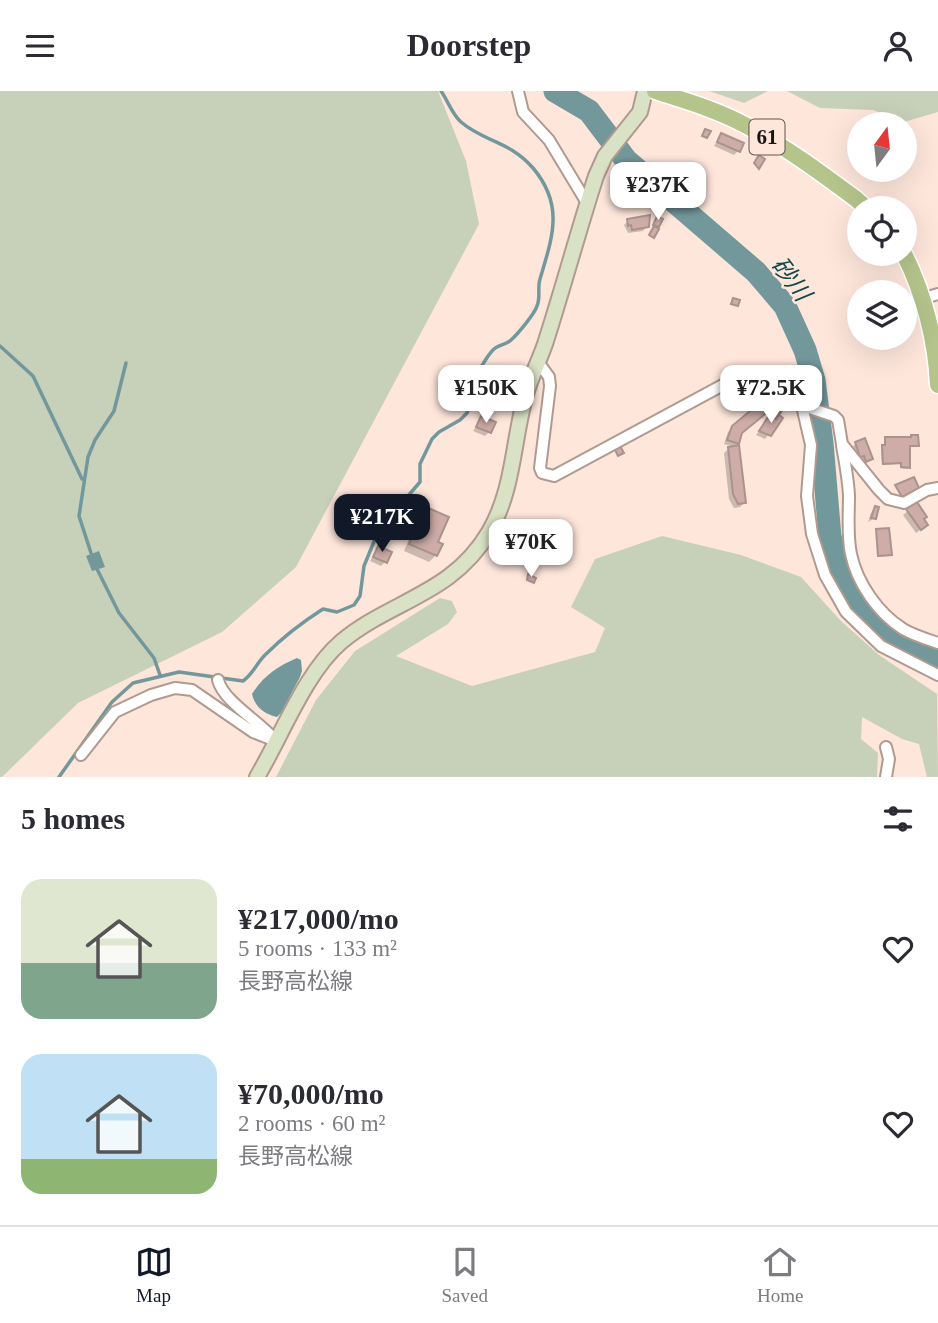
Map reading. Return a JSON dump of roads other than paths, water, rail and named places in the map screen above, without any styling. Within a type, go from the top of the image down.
[{"type":"main road","points":[[257,777],[325,659],[341,642],[442,583],[474,553],[489,532],[503,503],[526,394],[587,203],[605,156],[640,112],[645,91]]},
{"type":"main road","name":"61","points":[[655,91],[746,125],[784,147],[852,196]]},
{"type":"main road","points":[[909,266],[930,331],[938,385]]},
{"type":"street","points":[[518,91],[523,112],[549,140],[587,203]]},
{"type":"street","points":[[921,299],[938,294]]},
{"type":"street","points":[[538,362],[549,377],[550,386],[540,468],[542,473],[548,476],[554,476],[742,377],[779,398],[834,416],[838,420],[842,444],[849,493],[850,543],[859,578],[868,594],[903,629],[938,643]]},
{"type":"street","points":[[802,406],[811,445],[807,496],[812,534],[824,575],[846,611],[881,646],[938,675]]},
{"type":"street","points":[[842,444],[888,499],[904,503],[927,490],[938,488]]},
{"type":"street","points":[[218,680],[223,691],[276,741]]},
{"type":"street","points":[[81,755],[115,712],[151,695],[175,688],[192,690],[253,732],[276,741]]},
{"type":"street","points":[[886,747],[889,759],[886,777]]},
{"type":"water","points":[[99,551],[105,567],[92,571],[86,556]]},
{"type":"water","points":[[297,658],[301,660],[302,671],[281,713],[277,717],[264,712],[255,703],[252,694],[272,672]]},
{"type":"waterway","points":[[59,777],[112,702],[133,683],[179,672],[243,681],[272,648],[315,614],[323,609],[337,612],[354,605],[360,596],[364,566],[382,522],[385,517],[398,512],[420,482],[420,464],[432,439],[467,413],[470,403],[468,384],[493,350],[509,342],[536,309],[539,282],[553,222],[549,196],[543,182],[533,168],[515,152],[461,122],[441,91]]},
{"type":"waterway","name":"砂川","points":[[555,91],[589,111],[626,160],[756,272],[785,306],[805,350],[814,380],[830,537],[845,582],[867,612],[896,638],[938,658]]},
{"type":"waterway","points":[[0,346],[33,376],[82,479]]},
{"type":"waterway","points":[[92,556],[79,516],[88,457],[95,440],[114,411],[126,363]]},
{"type":"waterway","points":[[96,567],[119,613],[154,658],[160,675]]}]
